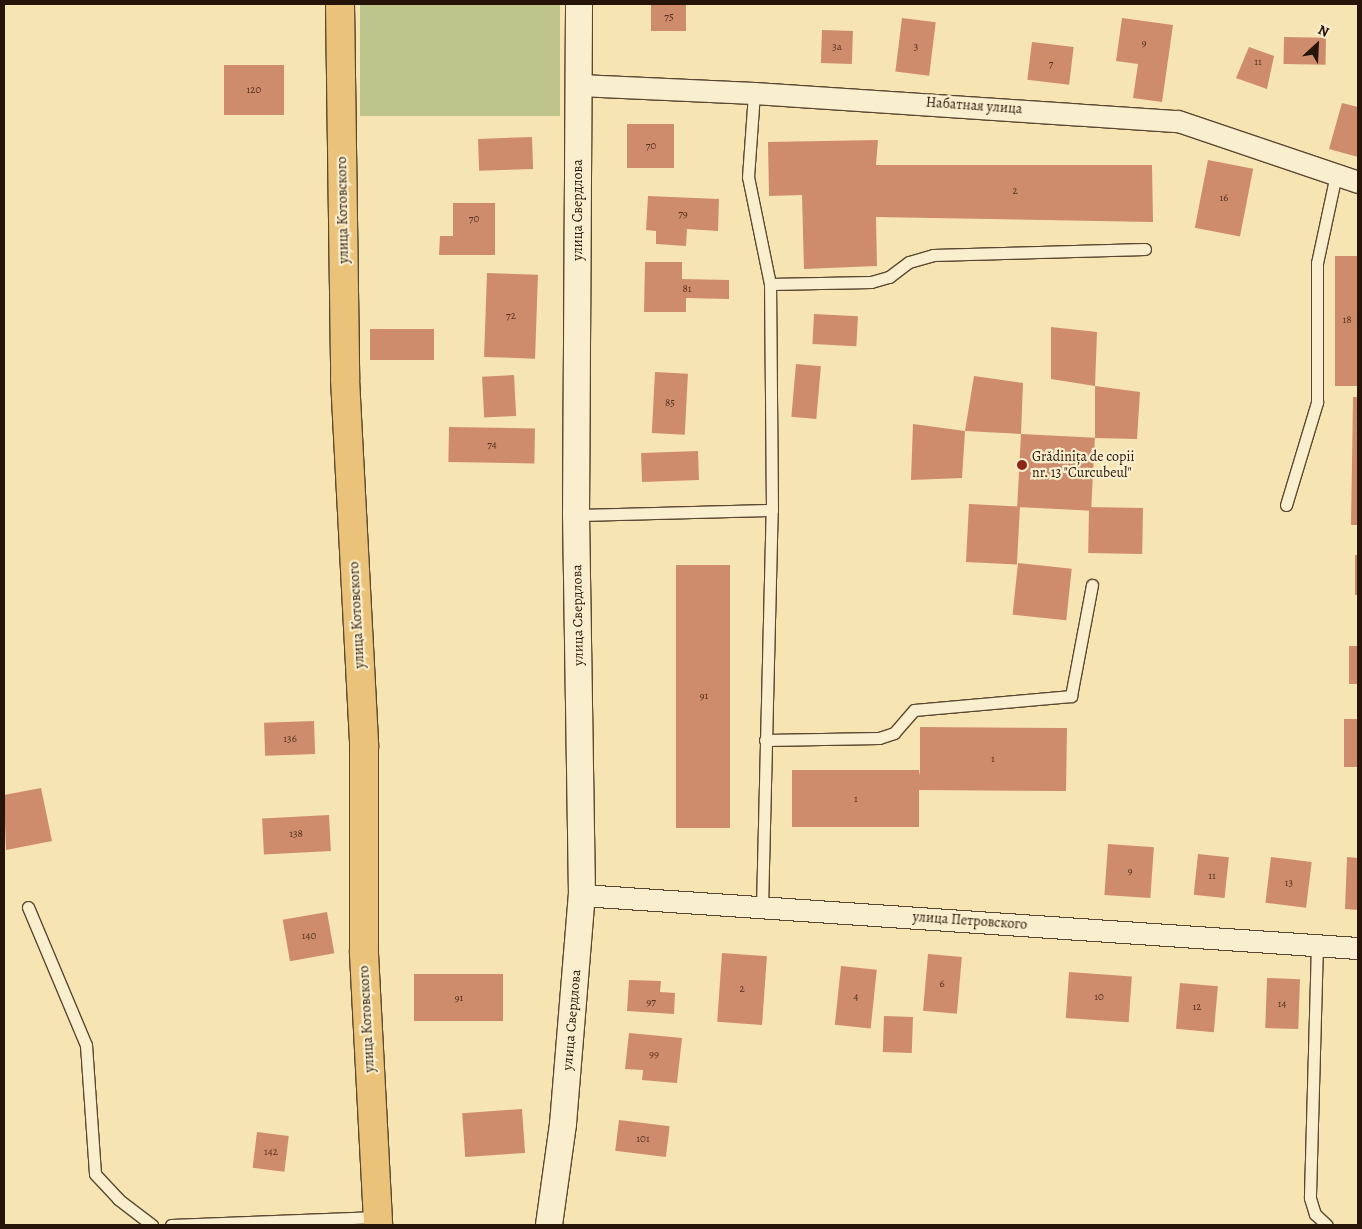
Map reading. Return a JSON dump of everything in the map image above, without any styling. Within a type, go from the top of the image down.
[{"type":"highway","name":"улица Котовского","points":[[340,4],[346,379],[364,747],[364,963],[378,1221]]},
{"type":"street","name":"улица Свердлова","points":[[549,1225],[563,1124],[582,895],[576,515],[579,4]]},
{"type":"street","name":"Набатная улица","points":[[579,85],[754,92],[1178,121],[1358,182]]},
{"type":"street","name":"улица Петровского","points":[[582,895],[1358,948]]},
{"type":"lane","points":[[754,92],[748,177],[770,284],[772,510],[762,907]]},
{"type":"lane","points":[[1286,505],[1317,402],[1317,263],[1336,174]]},
{"type":"lane","points":[[770,284],[871,282],[888,276],[909,262],[933,255],[1145,249]]},
{"type":"lane","points":[[576,515],[772,510]]},
{"type":"lane","points":[[765,740],[879,738],[894,733],[914,710],[1071,696],[1092,585]]},
{"type":"lane","points":[[28,907],[86,1045],[95,1174],[118,1200],[152,1225]]},
{"type":"lane","points":[[1317,944],[1310,1198],[1316,1214],[1328,1225]]},
{"type":"lane","points":[[171,1225],[378,1221]]},
{"type":"green space","points":[[360,4],[560,4],[560,116],[360,116]]},
{"type":"building","points":[[651,4],[686,4],[686,31],[651,31]]},
{"type":"building","points":[[902,18],[936,22],[929,76],[895,72]]},
{"type":"building","points":[[1122,18],[1173,25],[1162,102],[1133,98],[1138,64],[1116,61]]},
{"type":"building","points":[[822,30],[853,31],[852,64],[821,63]]},
{"type":"building","points":[[1284,37],[1326,38],[1326,65],[1284,64]]},
{"type":"building","points":[[1032,42],[1074,47],[1069,85],[1027,80]]},
{"type":"building","points":[[1249,47],[1274,56],[1267,89],[1236,78]]},
{"type":"building","points":[[224,65],[284,65],[284,115],[224,115]]},
{"type":"building","points":[[1342,103],[1358,107],[1358,157],[1329,149]]},
{"type":"building","points":[[627,124],[674,124],[674,168],[627,168]]},
{"type":"building","points":[[532,137],[533,169],[479,171],[478,139]]},
{"type":"building","points":[[878,140],[876,165],[1152,165],[1153,222],[876,217],[877,266],[804,269],[802,195],[769,196],[768,142]]},
{"type":"building","points":[[1208,160],[1253,169],[1240,237],[1195,228]]},
{"type":"building","points":[[648,196],[719,199],[718,231],[687,229],[686,246],[656,244],[656,231],[646,230]]},
{"type":"building","points":[[453,203],[495,203],[495,255],[439,255],[440,236],[453,236]]},
{"type":"building","points":[[1335,256],[1358,256],[1358,386],[1335,386]]},
{"type":"building","points":[[645,262],[682,262],[682,279],[729,280],[729,299],[686,298],[686,312],[644,312]]},
{"type":"building","points":[[487,273],[538,275],[535,359],[484,357]]},
{"type":"building","points":[[814,314],[858,316],[856,346],[812,344]]},
{"type":"building","points":[[1051,327],[1097,332],[1095,386],[1051,379]]},
{"type":"building","points":[[370,329],[434,329],[434,360],[370,360]]},
{"type":"building","points":[[796,364],[821,366],[816,419],[791,417]]},
{"type":"building","points":[[655,372],[688,374],[685,435],[652,433]]},
{"type":"building","points":[[514,375],[516,416],[484,418],[482,377]]},
{"type":"building","points":[[974,376],[1023,383],[1021,434],[965,431]]},
{"type":"building","points":[[1095,386],[1140,392],[1137,439],[1095,438]]},
{"type":"building","points":[[1353,397],[1358,397],[1358,525],[1351,525]]},
{"type":"building","points":[[913,424],[965,431],[962,478],[911,480]]},
{"type":"building","points":[[449,427],[535,429],[534,463],[448,462]]},
{"type":"building","points":[[1021,434],[1095,438],[1091,511],[1017,507]]},
{"type":"building","points":[[698,451],[699,480],[642,482],[641,453]]},
{"type":"building","points":[[969,504],[1020,507],[1017,565],[966,562]]},
{"type":"building","points":[[1089,507],[1143,508],[1142,554],[1088,553]]},
{"type":"building","points":[[1355,555],[1358,555],[1358,595],[1355,595]]},
{"type":"building","points":[[1018,563],[1072,569],[1066,620],[1013,615]]},
{"type":"building","points":[[676,565],[730,565],[730,828],[676,828]]},
{"type":"building","points":[[1349,646],[1358,646],[1358,684],[1349,684]]},
{"type":"building","points":[[1344,719],[1358,719],[1358,767],[1344,767]]},
{"type":"building","points":[[314,721],[315,754],[265,756],[264,723]]},
{"type":"building","points":[[920,727],[1067,728],[1066,791],[919,790],[919,827],[792,827],[792,770],[919,770],[920,776]]},
{"type":"building","points":[[41,788],[52,841],[6,850],[4,795]]},
{"type":"building","points":[[329,815],[331,851],[264,854],[262,819]]},
{"type":"building","points":[[1108,844],[1154,847],[1150,898],[1104,895]]},
{"type":"building","points":[[1198,854],[1229,857],[1225,898],[1194,895]]},
{"type":"building","points":[[1271,857],[1312,862],[1306,908],[1265,903]]},
{"type":"building","points":[[1347,857],[1358,858],[1358,910],[1345,909]]},
{"type":"building","points":[[327,912],[334,953],[290,961],[283,920]]},
{"type":"building","points":[[722,953],[767,956],[762,1025],[717,1022]]},
{"type":"building","points":[[928,954],[962,957],[957,1014],[923,1011]]},
{"type":"building","points":[[841,966],[877,970],[871,1028],[835,1025]]},
{"type":"building","points":[[1069,972],[1132,976],[1129,1022],[1066,1018]]},
{"type":"building","points":[[414,974],[503,974],[503,1021],[414,1021]]},
{"type":"building","points":[[1267,978],[1300,979],[1298,1029],[1265,1028]]},
{"type":"building","points":[[629,980],[661,981],[660,992],[675,993],[674,1014],[627,1011]]},
{"type":"building","points":[[1180,983],[1218,986],[1214,1032],[1176,1029]]},
{"type":"building","points":[[884,1016],[913,1017],[912,1053],[883,1052]]},
{"type":"building","points":[[629,1033],[682,1038],[677,1083],[642,1080],[643,1070],[625,1069]]},
{"type":"building","points":[[522,1109],[525,1153],[465,1157],[462,1113]]},
{"type":"building","points":[[619,1120],[670,1126],[666,1157],[615,1151]]},
{"type":"building","points":[[257,1132],[289,1136],[284,1172],[253,1168]]},
{"type":"place","name":"Grădinița de copii nr. 13 \"Curcubeul\"","points":[[1022,465]]}]
